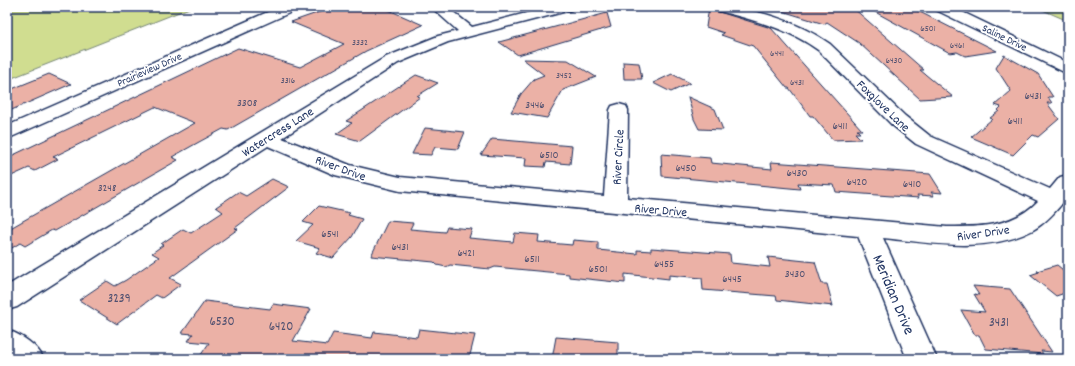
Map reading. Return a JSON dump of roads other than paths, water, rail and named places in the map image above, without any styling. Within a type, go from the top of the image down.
[{"type":"street","name":"Prairieview Drive","points":[[7,133],[291,7]]},
{"type":"street","points":[[438,7],[469,32]]},
{"type":"street","name":"Watercress Lane","points":[[7,299],[392,60],[427,44],[566,7]]},
{"type":"street","name":"Foxglove Lane","points":[[721,7],[787,27],[814,39],[824,46],[898,120],[923,140],[1053,199]]},
{"type":"street","name":"Saline Drive","points":[[941,7],[1068,69]]},
{"type":"street","name":"River Circle","points":[[615,205],[619,110]]},
{"type":"street","name":"River Drive","points":[[265,138],[343,170],[400,184],[946,236],[989,234],[1013,228],[1033,219],[1053,199]]},
{"type":"street","points":[[1053,199],[1068,182]]},
{"type":"street","name":"Meridian Drive","points":[[867,229],[922,359]]},
{"type":"street","points":[[7,342],[29,359]]}]
